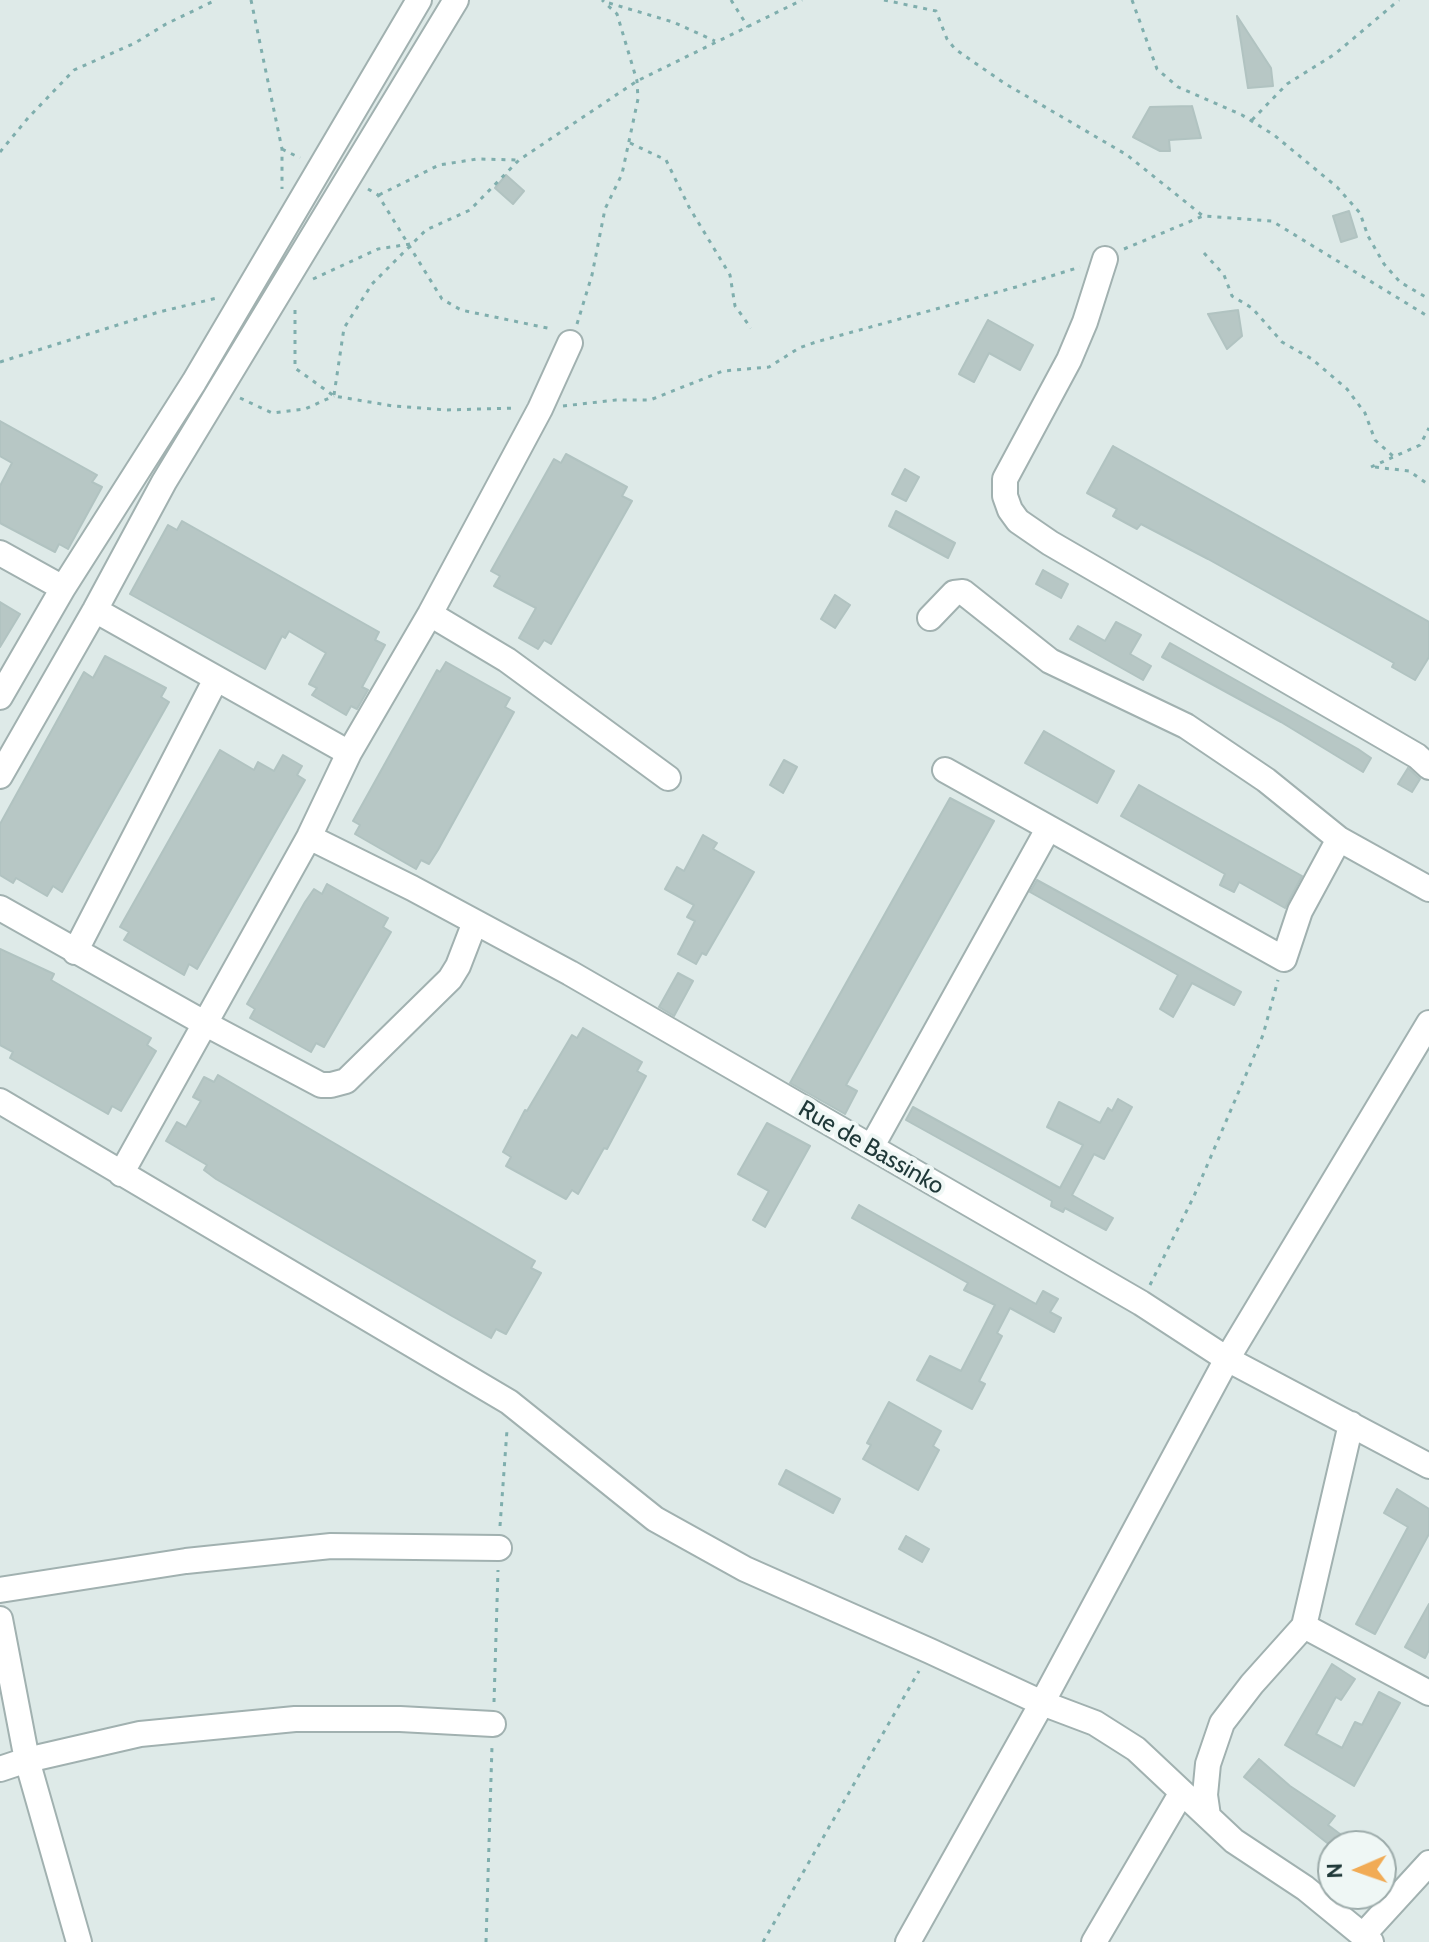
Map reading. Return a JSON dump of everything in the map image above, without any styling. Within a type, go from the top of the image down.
[{"type":"street","points":[[0,697],[63,588],[194,382],[419,0]]},
{"type":"street","points":[[0,776],[164,482],[456,0]]},
{"type":"street","points":[[1105,259],[1069,360],[1005,479],[1005,496],[1010,510],[1018,521],[1050,543],[1417,756],[1429,767]]},
{"type":"street","points":[[121,1174],[309,837],[349,753],[430,614],[540,409],[572,338]]},
{"type":"street","points":[[0,553],[63,588]]},
{"type":"street","points":[[930,618],[954,593],[963,592],[1050,661],[1186,726],[1266,780],[1339,839],[1429,889]]},
{"type":"street","points":[[95,610],[349,753]]},
{"type":"street","points":[[430,614],[507,660],[668,778]]},
{"type":"street","points":[[75,952],[216,679]]},
{"type":"street","points":[[945,770],[1284,959],[1300,911],[1339,839]]},
{"type":"street","points":[[872,1146],[1048,829]]},
{"type":"street","name":"Rue de Bassinko","points":[[309,837],[570,973],[1141,1303],[1227,1359],[1429,1466]]},
{"type":"street","points":[[0,908],[321,1085],[346,1081],[450,979],[475,922]]},
{"type":"street","points":[[908,1942],[1042,1703],[1227,1359],[1429,1023]]},
{"type":"street","points":[[0,1101],[509,1402],[655,1519],[745,1569],[1042,1703],[1095,1723],[1136,1749],[1234,1841],[1305,1888],[1368,1938],[1429,1863]]},
{"type":"street","points":[[1208,1816],[1205,1795],[1208,1764],[1222,1723],[1304,1626],[1351,1424]]},
{"type":"street","points":[[0,1590],[186,1561],[331,1546],[499,1548]]},
{"type":"street","points":[[0,1619],[27,1760],[79,1942]]},
{"type":"street","points":[[1304,1626],[1429,1693]]},
{"type":"street","points":[[0,1769],[140,1734],[295,1719],[400,1719],[493,1724]]},
{"type":"street","points":[[1094,1942],[1182,1792]]},
{"type":"path","points":[[0,152],[74,70],[135,43],[216,0]]},
{"type":"path","points":[[731,0],[748,27]]},
{"type":"path","points":[[334,396],[344,328],[372,284],[426,230],[470,210],[519,160],[637,81],[802,0]]},
{"type":"path","points":[[884,0],[936,11],[947,39],[955,49],[1004,83],[1127,155],[1203,216]]},
{"type":"path","points":[[1132,0],[1157,69],[1178,87],[1252,120],[1337,187],[1360,213],[1368,236],[1384,264],[1400,282],[1429,299]]},
{"type":"path","points":[[1252,120],[1287,84],[1335,54],[1399,0]]},
{"type":"path","points":[[349,178],[378,195],[442,299],[461,310],[572,338],[592,275],[605,209],[622,174],[638,99],[637,81],[617,14],[604,1]]},
{"type":"path","points":[[604,1],[673,22],[716,41]]},
{"type":"path","points":[[630,143],[666,160],[689,207],[730,275],[735,306],[751,328]]},
{"type":"path","points":[[282,149],[320,168]]},
{"type":"path","points":[[378,195],[439,165],[477,159],[519,160]]},
{"type":"path","points":[[222,389],[272,413],[305,409],[334,396],[393,406],[446,410],[540,409],[616,400],[650,400],[723,371],[769,367],[799,348],[816,342],[1105,259],[1203,216],[1272,221],[1429,317]]},
{"type":"path","points":[[282,288],[295,288],[378,249],[410,244]]},
{"type":"path","points":[[1204,253],[1224,275],[1232,296],[1252,308],[1282,342],[1312,359],[1347,389],[1365,413],[1375,440],[1394,457]]},
{"type":"path","points":[[0,362],[249,287]]},
{"type":"path","points":[[1429,428],[1420,445],[1371,467],[1409,471],[1429,485]]},
{"type":"path","points":[[1141,1303],[1194,1196],[1263,1035],[1284,959]]},
{"type":"path","points":[[486,1942],[499,1548],[509,1402]]},
{"type":"path","points":[[763,1942],[930,1651]]},
{"type":"building","points":[[1237,16],[1271,68],[1273,86],[1248,88]]},
{"type":"building","points":[[1192,106],[1201,138],[1169,140],[1170,151],[1160,151],[1133,137],[1150,107]]},
{"type":"building","points":[[506,175],[524,191],[513,204],[495,188]]},
{"type":"building","points":[[1349,211],[1357,237],[1341,242],[1333,216]]},
{"type":"building","points":[[1238,310],[1242,336],[1227,349],[1208,314]]},
{"type":"building","points":[[988,320],[1033,345],[1020,370],[989,353],[974,382],[959,374]]},
{"type":"building","points":[[0,421],[97,475],[92,482],[102,487],[68,549],[59,544],[55,552],[0,523],[0,486],[12,463],[0,456]]},
{"type":"building","points":[[1113,446],[1429,622],[1429,657],[1415,680],[1392,667],[1394,663],[1208,559],[1141,524],[1137,529],[1113,516],[1117,509],[1087,493]]},
{"type":"building","points":[[566,454],[627,487],[622,496],[632,501],[551,644],[544,640],[538,649],[519,638],[536,608],[494,586],[500,576],[491,571],[554,459],[561,463]]},
{"type":"building","points":[[905,469],[919,477],[906,501],[892,494]]},
{"type":"building","points":[[896,511],[955,543],[948,558],[889,526]]},
{"type":"building","points":[[182,521],[379,632],[375,640],[385,645],[362,687],[368,690],[357,709],[351,706],[346,715],[312,695],[317,688],[309,684],[326,653],[289,631],[285,638],[282,636],[265,669],[130,594],[168,525],[177,530]]},
{"type":"building","points":[[1043,570],[1068,584],[1061,598],[1036,584]]},
{"type":"building","points":[[835,595],[850,605],[835,628],[821,619]]},
{"type":"building","points":[[0,602],[20,614],[0,647]]},
{"type":"building","points":[[1116,622],[1141,635],[1130,654],[1151,666],[1143,680],[1070,639],[1078,626],[1105,641]]},
{"type":"building","points":[[1170,643],[1358,749],[1371,758],[1363,772],[1281,722],[1162,657]]},
{"type":"building","points":[[105,656],[166,688],[161,697],[169,702],[62,892],[53,886],[47,896],[16,878],[13,883],[0,875],[0,824],[84,672],[93,678]]},
{"type":"building","points":[[446,662],[510,698],[505,707],[514,712],[438,850],[429,864],[421,860],[416,869],[355,834],[360,825],[353,821],[437,670],[440,672]]},
{"type":"building","points":[[1044,731],[1114,771],[1097,803],[1025,763]]},
{"type":"building","points":[[220,750],[254,770],[258,762],[274,771],[283,755],[302,766],[297,775],[305,780],[197,969],[189,964],[184,975],[124,940],[129,932],[120,927]]},
{"type":"building","points":[[784,760],[797,767],[783,793],[770,785]]},
{"type":"building","points":[[1408,768],[1420,779],[1412,792],[1398,784]]},
{"type":"building","points":[[1139,785],[1302,876],[1285,908],[1239,882],[1234,892],[1220,885],[1225,874],[1121,816]]},
{"type":"building","points":[[950,798],[994,821],[846,1085],[857,1091],[845,1114],[790,1083]]},
{"type":"building","points":[[703,835],[717,843],[713,849],[754,872],[706,955],[702,953],[696,964],[678,954],[695,921],[687,917],[694,905],[665,889],[677,867],[684,871]]},
{"type":"building","points":[[1037,880],[1241,992],[1234,1005],[1192,983],[1173,1017],[1160,1009],[1178,975],[1030,892]]},
{"type":"building","points":[[327,884],[388,918],[383,927],[391,932],[324,1047],[316,1043],[311,1052],[250,1018],[255,1009],[247,1004],[305,902],[314,889],[322,894]]},
{"type":"building","points":[[0,949],[54,974],[51,980],[151,1038],[147,1045],[156,1051],[121,1111],[112,1106],[108,1114],[10,1058],[13,1052],[0,1045]]},
{"type":"building","points":[[678,973],[693,981],[674,1016],[659,1007]]},
{"type":"building","points":[[583,1028],[642,1062],[637,1071],[646,1076],[607,1149],[604,1148],[578,1194],[572,1190],[566,1199],[506,1166],[511,1157],[503,1152],[572,1035],[577,1038]]},
{"type":"building","points":[[218,1075],[535,1261],[531,1268],[541,1273],[506,1334],[496,1329],[491,1338],[452,1316],[216,1179],[204,1170],[207,1165],[166,1141],[177,1122],[186,1127],[201,1101],[193,1097],[204,1077],[214,1082]]},
{"type":"building","points":[[1118,1099],[1132,1107],[1104,1159],[1094,1154],[1072,1195],[1113,1218],[1106,1230],[1065,1208],[1063,1212],[1051,1206],[1052,1201],[906,1120],[913,1107],[1060,1188],[1083,1145],[1047,1127],[1059,1102],[1100,1123],[1108,1108],[1112,1111]]},
{"type":"building","points":[[767,1123],[810,1146],[765,1227],[753,1220],[769,1191],[738,1174]]},
{"type":"building","points":[[859,1205],[1036,1304],[1043,1291],[1058,1299],[1050,1312],[1061,1318],[1054,1332],[1010,1308],[997,1333],[1002,1336],[979,1381],[985,1384],[972,1409],[917,1380],[930,1356],[961,1371],[995,1305],[964,1290],[968,1283],[852,1218]]},
{"type":"building","points":[[889,1402],[941,1431],[933,1446],[939,1450],[918,1490],[863,1459],[871,1445],[867,1443]]},
{"type":"building","points":[[786,1470],[840,1499],[833,1513],[779,1484]]},
{"type":"building","points":[[1397,1489],[1429,1509],[1429,1534],[1375,1634],[1356,1624],[1408,1527],[1384,1513]]},
{"type":"building","points":[[906,1536],[929,1549],[922,1562],[899,1549]]},
{"type":"building","points":[[1429,1604],[1429,1650],[1425,1658],[1405,1647]]},
{"type":"building","points":[[1332,1664],[1355,1679],[1341,1700],[1336,1697],[1316,1734],[1342,1748],[1355,1722],[1362,1725],[1379,1692],[1400,1703],[1354,1786],[1285,1745]]},
{"type":"building","points":[[1259,1759],[1290,1786],[1335,1816],[1328,1825],[1335,1830],[1317,1830],[1317,1835],[1244,1777]]}]
